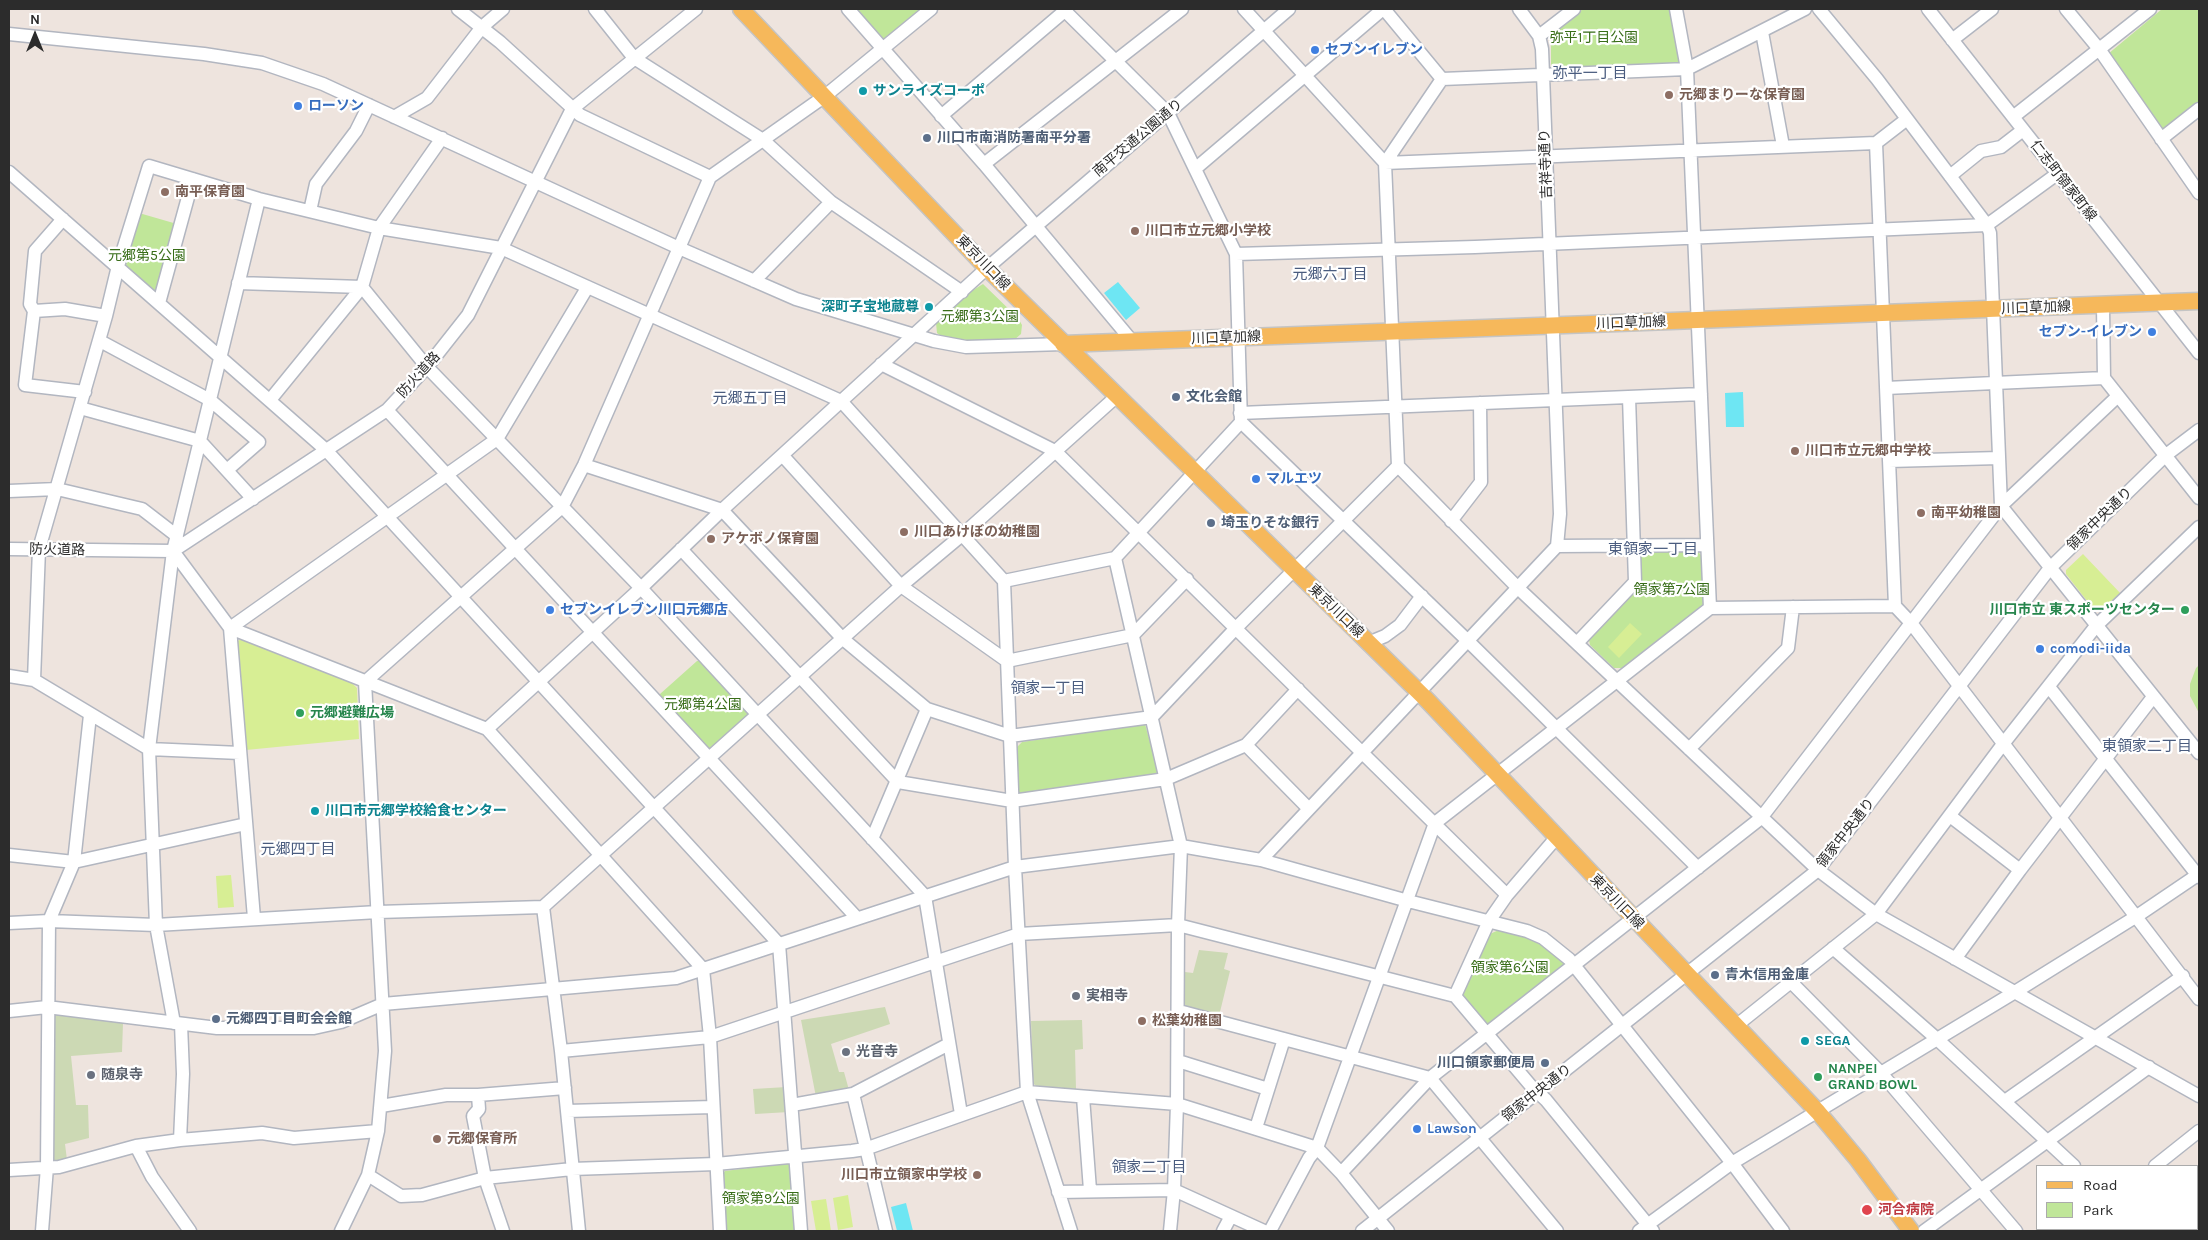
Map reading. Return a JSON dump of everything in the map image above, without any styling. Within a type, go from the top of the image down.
[{"type":"main road","name":"東京川口線","points":[[741,9],[987,268],[1419,693],[1687,975],[1737,1025],[1818,1112],[1858,1160],[1911,1231]]},
{"type":"main road","name":"川口草加線","points":[[1063,344],[2160,304],[2199,301]]},
{"type":"street","points":[[458,9],[482,27],[580,115],[710,177]]},
{"type":"street","points":[[394,117],[427,98],[482,27],[503,9]]},
{"type":"street","points":[[595,9],[634,58],[763,140],[831,202],[962,292]]},
{"type":"street","name":"防火道路","points":[[9,548],[173,551],[386,410],[427,367],[468,314],[572,109],[696,9]]},
{"type":"street","points":[[848,9],[984,164],[1132,341]]},
{"type":"street","points":[[365,682],[562,507],[584,465],[710,177],[825,96],[932,9]]},
{"type":"street","points":[[941,116],[1065,9],[1168,113],[1236,254],[1240,418],[1195,474],[1116,558],[1004,581]]},
{"type":"street","points":[[984,164],[1182,9]]},
{"type":"street","points":[[1244,9],[1385,163],[1876,143],[1907,119]]},
{"type":"street","name":"南平交通公園通り","points":[[487,729],[641,588],[722,510],[987,268],[1289,9]]},
{"type":"street","points":[[1196,169],[1384,9],[1442,80]]},
{"type":"street","points":[[1519,9],[1539,36],[1574,9]]},
{"type":"street","points":[[1676,9],[1687,70],[1696,238],[1710,608]]},
{"type":"street","points":[[1442,80],[1687,70],[1806,9]]},
{"type":"street","points":[[1819,9],[1907,119],[1987,225],[1990,233],[2001,506],[2199,753]]},
{"type":"street","name":"仁志町領家町線","points":[[1928,9],[2199,353]]},
{"type":"street","points":[[1952,40],[1992,9]]},
{"type":"street","points":[[2066,9],[2099,49],[2199,193]]},
{"type":"street","points":[[2013,117],[2150,9]]},
{"type":"street","points":[[1762,32],[1783,146]]},
{"type":"street","points":[[9,34],[204,54],[262,63],[323,84],[680,248],[804,302],[913,335],[958,346],[985,348],[1063,344]]},
{"type":"street","name":"吉祥寺通り","points":[[1539,36],[1543,76],[1554,400],[1560,514],[1557,546]]},
{"type":"street","points":[[1442,80],[1385,163],[1398,466],[1519,588],[1818,870],[1876,914],[2199,1096]]},
{"type":"street","points":[[310,211],[316,184],[356,131],[368,105]]},
{"type":"street","points":[[2161,139],[2199,109]]},
{"type":"street","points":[[1950,176],[1981,151],[2001,147],[2022,130]]},
{"type":"street","points":[[270,400],[362,287],[379,228],[442,138]]},
{"type":"street","points":[[1876,143],[1895,606],[1912,623],[2199,999]]},
{"type":"street","points":[[34,680],[39,549],[100,341],[118,266],[149,166],[259,199],[379,228],[501,248],[841,401],[1004,581],[1012,801],[1027,1092],[1071,1231]]},
{"type":"street","points":[[9,172],[326,450],[779,944],[797,1158],[801,1231]]},
{"type":"street","points":[[1236,254],[1548,244],[1987,225],[2057,174]]},
{"type":"street","points":[[159,303],[193,179]]},
{"type":"street","points":[[180,1140],[183,1074],[178,1024],[156,925],[151,844],[149,749],[173,551],[259,199]]},
{"type":"street","points":[[754,281],[831,202]]},
{"type":"street","points":[[63,219],[35,251],[30,304],[34,311],[25,385],[85,392]]},
{"type":"street","points":[[238,283],[362,287],[427,367],[641,588],[925,896],[961,1114]]},
{"type":"street","points":[[230,628],[497,439],[587,288]]},
{"type":"street","points":[[2103,306],[2104,378],[2199,498]]},
{"type":"street","points":[[34,311],[65,309],[106,316]]},
{"type":"street","points":[[100,341],[210,400],[259,442],[227,470]]},
{"type":"street","points":[[881,364],[1056,451],[1363,751],[1507,895]]},
{"type":"street","points":[[1886,388],[2104,378]]},
{"type":"street","points":[[1240,418],[1395,406],[1701,394]]},
{"type":"street","points":[[9,923],[49,921],[156,925],[378,912],[543,907],[757,714],[901,586],[962,535],[1117,396]]},
{"type":"street","points":[[1341,1173],[1430,1078],[1761,818],[2001,506],[2118,396]]},
{"type":"street","points":[[1577,643],[1635,582],[1629,397]]},
{"type":"street","points":[[1451,521],[1482,482],[1480,403]]},
{"type":"street","points":[[80,408],[200,441],[253,499]]},
{"type":"street","points":[[386,410],[857,918]]},
{"type":"street","points":[[1240,418],[1698,868]]},
{"type":"street","name":"領家中央通り","points":[[1362,1231],[1818,870],[2050,568],[2166,455],[2199,430]]},
{"type":"street","points":[[783,456],[901,586],[1007,661],[1133,635],[1187,580]]},
{"type":"street","points":[[1889,461],[1999,458]]},
{"type":"street","points":[[584,465],[722,510],[843,639],[927,710],[1010,736],[1152,717],[1236,628],[1398,466]]},
{"type":"street","points":[[9,491],[57,489],[142,509],[177,536]]},
{"type":"street","points":[[1737,1025],[1876,914],[2003,744],[2096,626],[2199,527]]},
{"type":"street","points":[[1261,860],[1557,546],[1707,545]]},
{"type":"street","points":[[681,549],[898,782],[1012,801],[1166,779],[1246,744],[1298,689]]},
{"type":"street","points":[[173,551],[230,628],[487,729],[703,969],[710,1037],[720,1231]]},
{"type":"street","points":[[1116,558],[1181,846],[1178,925],[1177,1104],[1174,1190],[1170,1231]]},
{"type":"street","points":[[1368,642],[1385,636],[1400,626],[1422,596]]},
{"type":"street","points":[[1270,1231],[1316,1148],[1378,976],[1408,902],[1435,823],[1710,608],[1895,606]]},
{"type":"street","points":[[1689,749],[1788,648],[1793,607]]},
{"type":"street","points":[[230,628],[254,918]]},
{"type":"street","points":[[9,676],[34,680],[149,749],[240,753]]},
{"type":"street","points":[[341,1231],[368,1175],[378,1131],[385,1051],[365,682]]},
{"type":"street","points":[[561,1051],[710,1037],[1019,934],[1178,925],[1455,996],[1538,1092],[1646,1229],[1732,1162],[2015,992],[2199,875],[2049,687]]},
{"type":"street","points":[[1956,959],[2059,818],[2153,697]]},
{"type":"street","points":[[872,839],[898,782],[927,710]]},
{"type":"street","points":[[42,1231],[47,1167],[49,921],[74,862],[90,715]]},
{"type":"street","points":[[1246,744],[1309,809]]},
{"type":"street","points":[[1950,816],[2020,870]]},
{"type":"street","points":[[9,855],[74,862],[246,824]]},
{"type":"street","points":[[1455,996],[1489,921],[1507,895],[1556,838]]},
{"type":"street","points":[[9,1011],[47,1007],[232,1029],[314,1028],[341,1022],[383,1004],[676,978],[1015,867],[1181,846],[1261,860],[1408,902],[1489,921],[1543,938],[1559,949],[1574,966],[1732,1162],[1783,1231]]},
{"type":"street","points":[[543,907],[561,1051],[579,1231]]},
{"type":"street","points":[[1833,948],[1938,1039],[2073,1165]]},
{"type":"street","points":[[2005,1101],[2183,976]]},
{"type":"street","points":[[1791,982],[1881,1073],[2016,1231]]},
{"type":"street","points":[[1179,1011],[1430,1078],[1557,1231]]},
{"type":"street","points":[[1256,1128],[1284,1039]]},
{"type":"street","points":[[792,1105],[853,1094],[949,1044]]},
{"type":"street","points":[[1178,1061],[1268,1089]]},
{"type":"street","points":[[1924,1231],[2149,1067]]},
{"type":"street","points":[[381,1106],[446,1095],[478,1095],[565,1088]]},
{"type":"street","points":[[368,1175],[401,1196],[422,1195],[485,1178],[572,1169],[716,1164],[797,1158],[865,1149],[1027,1092],[1177,1104],[1316,1148],[1341,1173],[1388,1231]]},
{"type":"street","points":[[853,1094],[886,1231]]},
{"type":"street","points":[[478,1095],[478,1108],[473,1116],[485,1178],[503,1231]]},
{"type":"street","points":[[1083,1097],[1090,1190]]},
{"type":"street","points":[[567,1111],[713,1107]]},
{"type":"street","points":[[9,1170],[59,1167],[136,1146],[180,1140],[262,1133],[301,1138],[378,1131]]},
{"type":"street","points":[[2156,1165],[2199,1131]]},
{"type":"street","points":[[136,1146],[152,1178],[190,1231]]},
{"type":"street","points":[[1058,1192],[1174,1190],[1264,1231]]},
{"type":"street","points":[[1223,1231],[1231,1216]]},
{"type":"green space","points":[[852,9],[924,9],[886,40],[878,40]]},
{"type":"green space","name":"弥平1丁目公園","points":[[1583,9],[1672,9],[1683,59],[1678,65],[1554,69],[1551,67],[1551,39],[1553,33]]},
{"type":"green space","points":[[2162,9],[2199,9],[2199,103],[2166,130],[2158,128],[2108,54]]},
{"type":"green space","name":"元郷第5公園","points":[[139,213],[177,224],[158,291],[155,291],[127,267],[125,261]]},
{"type":"green space","name":"元郷第3公園","points":[[983,284],[1018,318],[1022,325],[1021,334],[1014,340],[975,341],[942,337],[937,333],[936,323],[970,292]]},
{"type":"green space","name":"領家第7公園","points":[[1696,550],[1701,555],[1705,603],[1699,610],[1623,668],[1614,668],[1590,645],[1589,640],[1641,581],[1640,556],[1643,552]]},
{"type":"green space","points":[[2083,554],[2122,595],[2104,612],[2094,610],[2066,574],[2066,570]]},
{"type":"green space","points":[[1630,623],[1642,634],[1619,658],[1608,647]]},
{"type":"green space","name":"元郷避難広場","points":[[243,638],[352,683],[357,688],[359,739],[246,750],[236,642]]},
{"type":"green space","name":"元郷第4公園","points":[[697,661],[701,661],[748,712],[747,717],[712,748],[704,748],[659,699],[660,694]]},
{"type":"green space","points":[[2199,665],[2199,713],[2190,696],[2190,684]]},
{"type":"green space","points":[[1145,724],[1158,771],[1154,776],[1022,796],[1019,793],[1017,747],[1022,742]]},
{"type":"green space","points":[[231,875],[234,907],[218,908],[216,876]]},
{"type":"green space","name":"領家第6公園","points":[[1499,930],[1532,939],[1564,961],[1564,968],[1492,1026],[1485,1025],[1463,999],[1461,991],[1485,936]]},
{"type":"green space","points":[[1199,950],[1228,953],[1224,969],[1230,971],[1219,1016],[1188,1009],[1184,1003],[1185,972],[1193,973]]},
{"type":"green space","points":[[885,1007],[890,1024],[831,1044],[839,1072],[844,1072],[849,1090],[816,1097],[801,1020]]},
{"type":"green space","points":[[52,1014],[123,1023],[122,1052],[71,1056],[76,1105],[88,1105],[89,1138],[65,1144],[67,1160],[53,1161]]},
{"type":"green space","points":[[1082,1020],[1083,1049],[1075,1050],[1076,1089],[1036,1086],[1033,1083],[1031,1021]]},
{"type":"green space","points":[[787,1087],[789,1112],[755,1114],[753,1089]]},
{"type":"green space","name":"領家第9公園","points":[[788,1163],[792,1167],[797,1231],[724,1231],[722,1175],[725,1171]]},
{"type":"green space","points":[[848,1195],[853,1227],[838,1230],[833,1198]]},
{"type":"green space","points":[[826,1199],[831,1231],[816,1231],[811,1201]]},
{"type":"water","points":[[1118,282],[1140,308],[1126,320],[1104,293]]},
{"type":"water","points":[[1743,392],[1744,427],[1726,427],[1725,393]]},
{"type":"water","points":[[906,1203],[913,1231],[897,1231],[891,1207]]},
{"type":"place","name":"セブンイレブン","points":[[1315,50]]},
{"type":"place","name":"サンライズコーポ","points":[[863,91]]},
{"type":"place","name":"元郷まりーな保育園","points":[[1669,95]]},
{"type":"place","name":"ローソン","points":[[298,106]]},
{"type":"place","name":"川口市南消防署南平分署","points":[[927,138]]},
{"type":"place","name":"南平保育園","points":[[165,192]]},
{"type":"place","name":"川口市立元郷小学校","points":[[1135,231]]},
{"type":"place","name":"深町子宝地蔵尊","points":[[929,307]]},
{"type":"place","name":"セブン-イレブン","points":[[2152,332]]},
{"type":"place","name":"文化会館","points":[[1176,397]]},
{"type":"place","name":"川口市立元郷中学校","points":[[1795,451]]},
{"type":"place","name":"マルエツ","points":[[1256,479]]},
{"type":"place","name":"南平幼稚園","points":[[1921,513]]},
{"type":"place","name":"埼玉りそな銀行","points":[[1211,523]]},
{"type":"place","name":"川口あけぼの幼稚園","points":[[904,532]]},
{"type":"place","name":"アケボノ保育園","points":[[711,539]]},
{"type":"place","name":"セブンイレブン川口元郷店","points":[[550,610]]},
{"type":"place","name":"川口市立 東スポーツセンター","points":[[2185,610]]},
{"type":"place","name":"comodi-iida","points":[[2040,649]]},
{"type":"place","name":"元郷避難広場","points":[[300,713]]},
{"type":"place","name":"川口市元郷学校給食センター","points":[[315,811]]},
{"type":"place","name":"青木信用金庫","points":[[1715,975]]},
{"type":"place","name":"実相寺","points":[[1076,996]]},
{"type":"place","name":"元郷四丁目町会会館","points":[[216,1019]]},
{"type":"place","name":"松葉幼稚園","points":[[1142,1021]]},
{"type":"place","name":"SEGA","points":[[1805,1041]]},
{"type":"place","name":"光音寺","points":[[846,1052]]},
{"type":"place","name":"川口領家郵便局","points":[[1545,1063]]},
{"type":"place","name":"随泉寺","points":[[91,1075]]},
{"type":"place","name":"NANPEI GRAND BOWL","points":[[1818,1077]]},
{"type":"place","name":"Lawson","points":[[1417,1129]]},
{"type":"place","name":"元郷保育所","points":[[437,1139]]},
{"type":"place","name":"川口市立領家中学校","points":[[977,1175]]},
{"type":"place","name":"河合病院","points":[[1867,1210]]},
{"type":"district","name":"弥平一丁目","points":[[1590,74]]},
{"type":"district","name":"元郷六丁目","points":[[1330,275]]},
{"type":"district","name":"元郷五丁目","points":[[750,399]]},
{"type":"district","name":"東領家一丁目","points":[[1653,550]]},
{"type":"district","name":"領家一丁目","points":[[1048,689]]},
{"type":"district","name":"東領家二丁目","points":[[2147,747]]},
{"type":"district","name":"元郷四丁目","points":[[298,850]]},
{"type":"district","name":"領家二丁目","points":[[1149,1168]]}]
